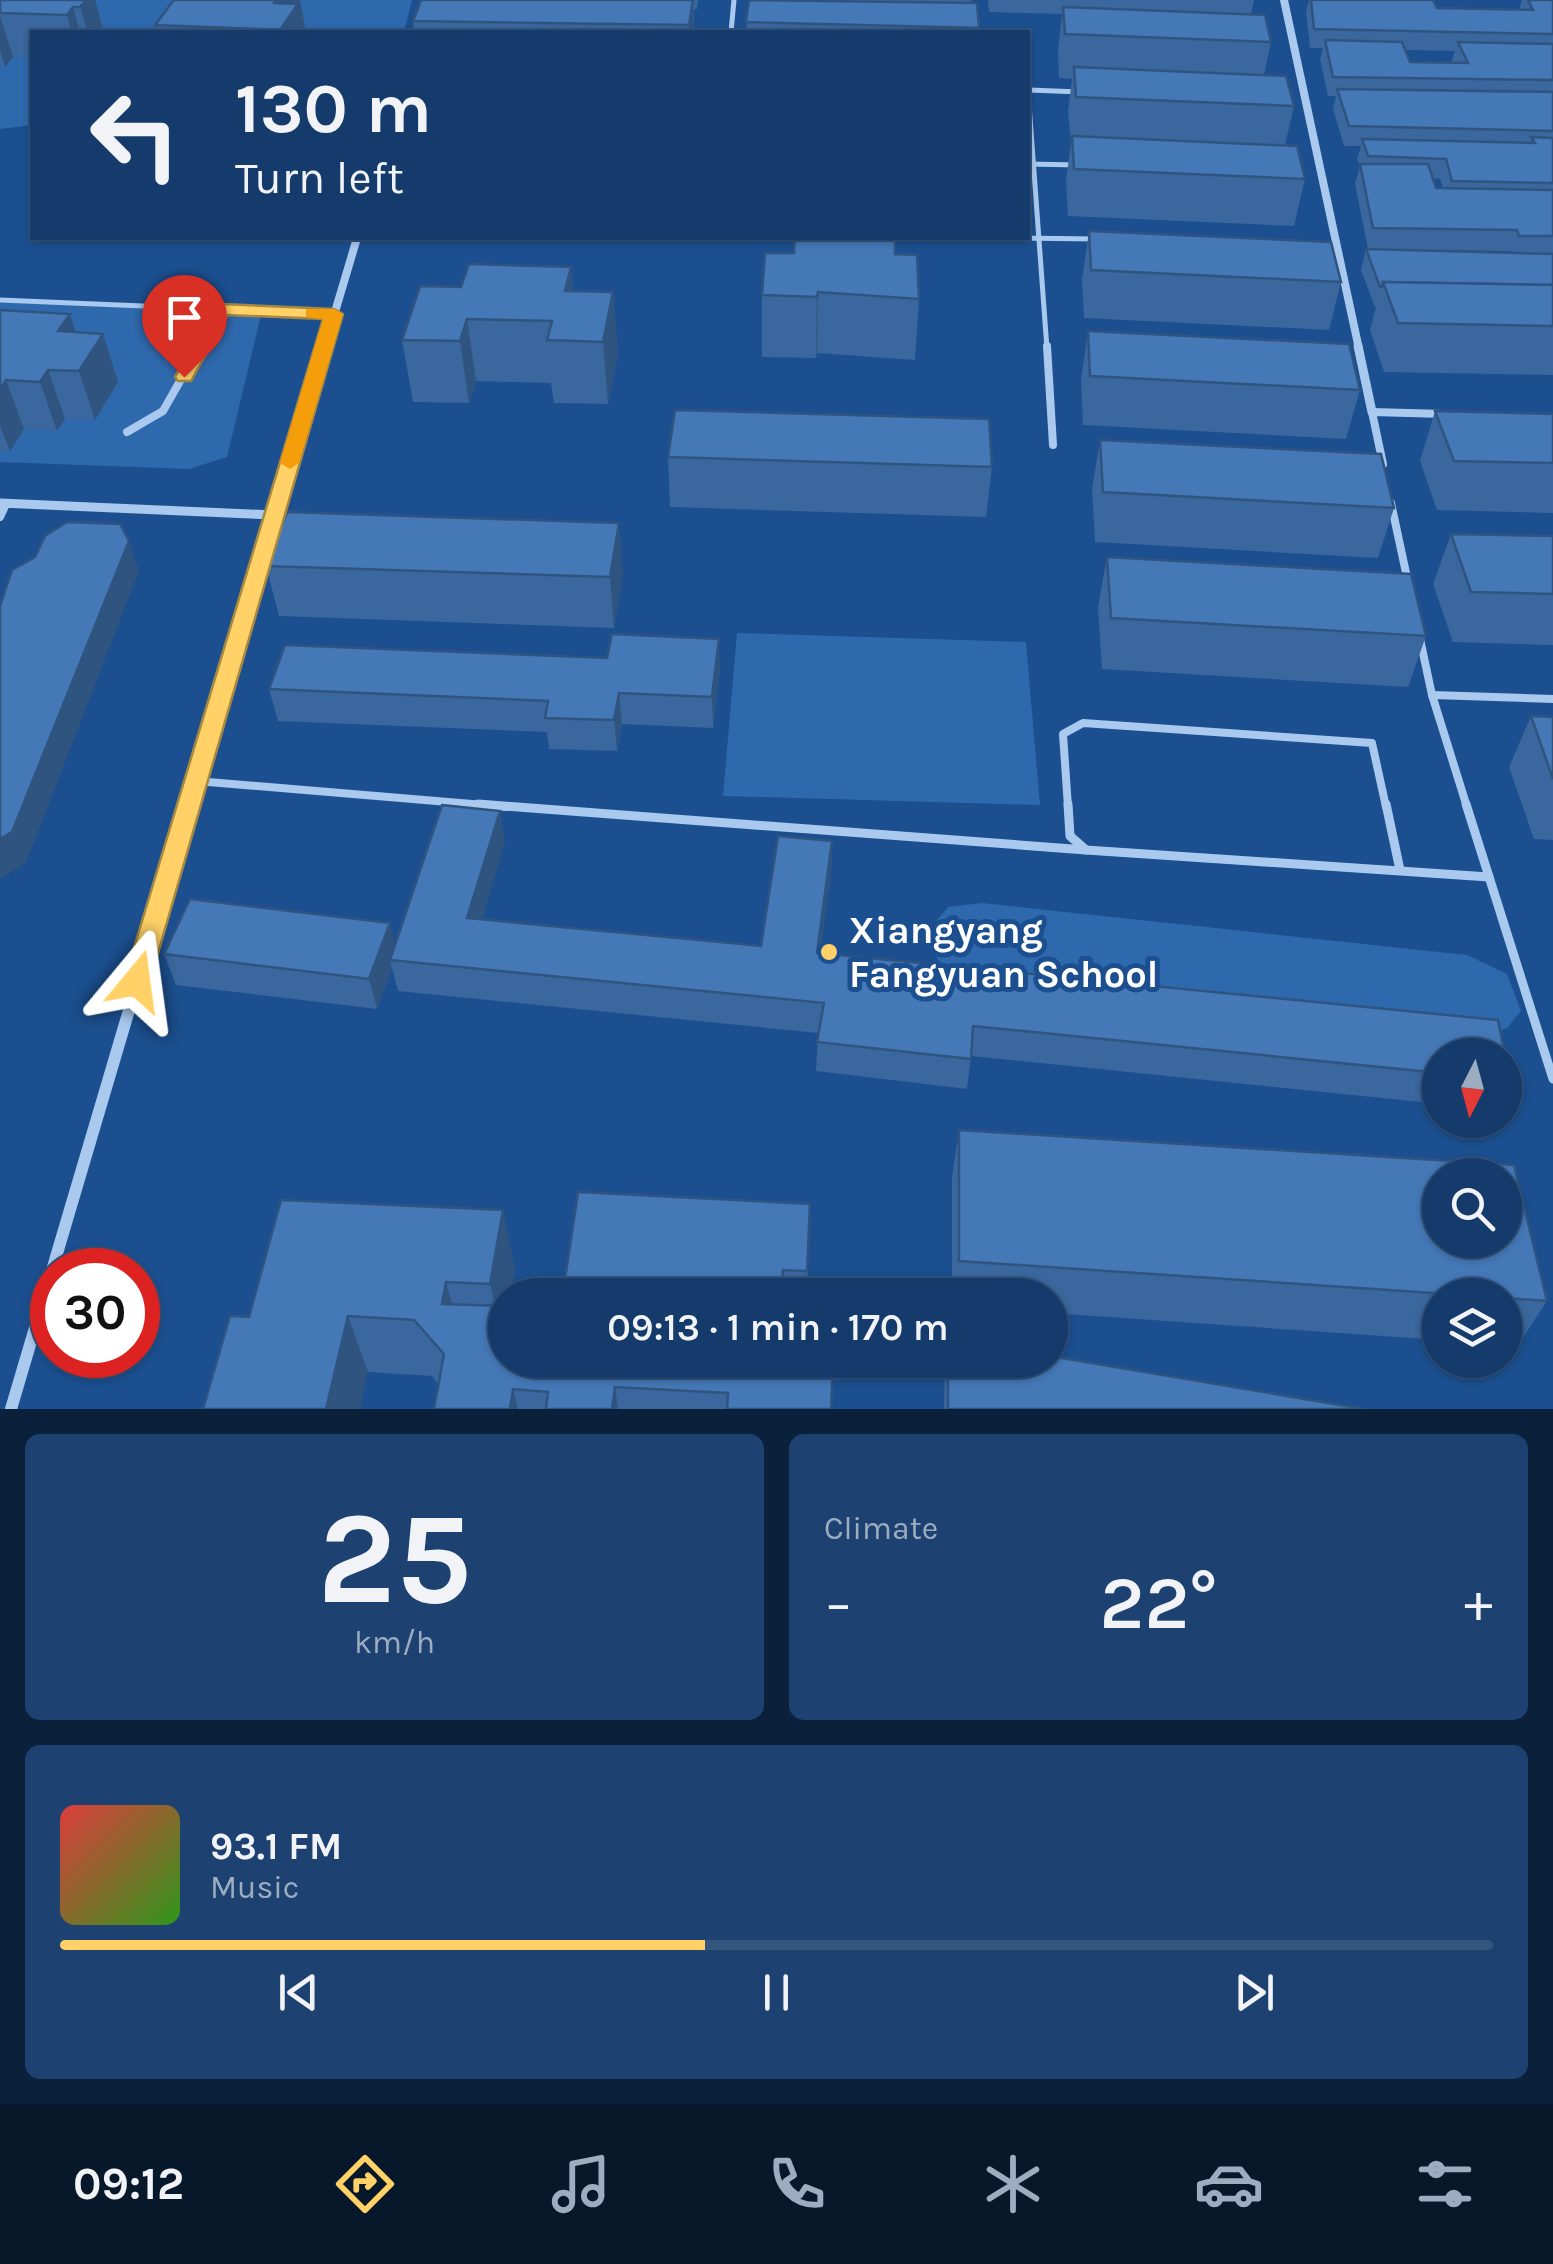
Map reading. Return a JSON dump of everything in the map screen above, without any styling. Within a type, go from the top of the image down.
[{"type":"street","points":[[1284,0],[1372,412]]},
{"type":"street","points":[[11,1409],[356,240]]},
{"type":"street","points":[[3,504],[274,515]]},
{"type":"lane","points":[[730,30],[734,0]]},
{"type":"lane","points":[[1030,90],[1086,92]]},
{"type":"lane","points":[[1053,444],[1042,238],[1031,164],[1092,166]]},
{"type":"lane","points":[[1030,238],[1101,240]]},
{"type":"lane","points":[[0,300],[334,314]]},
{"type":"lane","points":[[127,432],[163,411],[222,309]]},
{"type":"lane","points":[[1384,468],[1372,412],[1462,414]]},
{"type":"lane","points":[[1388,487],[1412,601]]},
{"type":"lane","points":[[0,516],[3,504]]},
{"type":"lane","points":[[1416,620],[1432,695],[1553,1079]]},
{"type":"lane","points":[[1432,695],[1553,700]]},
{"type":"lane","points":[[1086,850],[1070,836],[1062,734],[1083,723],[1372,744],[1400,870]]},
{"type":"lane","points":[[196,781],[740,826],[1489,876]]},
{"type":"shaded area","points":[[0,0],[412,0],[404,30],[30,30],[30,125],[0,129]]},
{"type":"shaded area","points":[[0,300],[262,311],[227,457],[189,469],[0,462]]},
{"type":"shaded area","points":[[737,633],[1026,642],[1040,805],[723,796]]},
{"type":"shaded area","points":[[982,903],[1467,955],[1507,974],[1521,1011],[1507,1028],[1491,1034],[959,972],[938,962],[929,930],[948,907]]},
{"type":"building","points":[[0,0],[86,0],[67,15],[0,13]]},
{"type":"building","points":[[174,0],[275,0],[274,3],[298,4],[280,30],[155,25]]},
{"type":"building","points":[[421,0],[693,0],[689,25],[413,21]]},
{"type":"building","points":[[749,0],[977,3],[979,28],[746,22]]},
{"type":"building","points":[[1311,0],[1433,0],[1437,8],[1533,10],[1528,0],[1553,0],[1553,34],[1314,29]]},
{"type":"building","points":[[1063,7],[1265,15],[1271,42],[1065,34]]},
{"type":"building","points":[[1325,40],[1402,42],[1410,62],[1468,63],[1458,42],[1553,44],[1553,80],[1333,77]]},
{"type":"building","points":[[1074,67],[1286,76],[1294,106],[1076,97]]},
{"type":"building","points":[[1337,89],[1553,92],[1553,131],[1349,126]]},
{"type":"building","points":[[1072,136],[1297,146],[1305,179],[1074,169]]},
{"type":"building","points":[[1531,137],[1553,138],[1553,183],[1452,181],[1446,159],[1368,156],[1362,139],[1535,143]]},
{"type":"building","points":[[1360,164],[1428,164],[1436,188],[1553,190],[1553,236],[1519,236],[1517,230],[1373,228]]},
{"type":"building","points":[[1089,231],[1331,242],[1341,282],[1091,270]]},
{"type":"building","points":[[795,240],[895,240],[895,254],[917,255],[919,299],[818,292],[817,297],[762,295],[765,253],[794,253]]},
{"type":"building","points":[[1366,249],[1553,254],[1553,285],[1383,282],[1380,287]]},
{"type":"building","points":[[469,264],[571,267],[565,291],[613,292],[603,342],[547,340],[552,321],[467,319],[460,341],[402,340],[420,286],[461,287]]},
{"type":"building","points":[[1383,282],[1553,285],[1553,326],[1398,323]]},
{"type":"building","points":[[0,310],[70,314],[58,331],[103,334],[79,371],[48,370],[40,382],[6,380],[0,389]]},
{"type":"building","points":[[1088,331],[1349,344],[1360,390],[1090,376]]},
{"type":"building","points":[[675,410],[989,419],[992,467],[668,457]]},
{"type":"building","points":[[1435,411],[1553,414],[1553,463],[1454,461]]},
{"type":"building","points":[[1100,440],[1381,454],[1394,508],[1103,492]]},
{"type":"building","points":[[287,512],[619,523],[610,577],[266,566]]},
{"type":"building","points":[[67,522],[120,524],[129,541],[12,832],[0,839],[0,606],[12,570],[35,557],[45,536]]},
{"type":"building","points":[[1451,534],[1553,536],[1553,594],[1471,592]]},
{"type":"building","points":[[1107,557],[1411,574],[1426,636],[1111,618]]},
{"type":"building","points":[[612,634],[719,639],[712,697],[619,693],[614,720],[545,718],[548,701],[269,689],[285,645],[607,658]]},
{"type":"building","points":[[1531,716],[1553,717],[1553,779]]},
{"type":"building","points":[[442,805],[500,811],[467,918],[761,946],[778,836],[832,841],[817,953],[1498,1020],[1502,1038],[1422,1038],[1422,1071],[973,1026],[971,1059],[817,1042],[824,1003],[390,960]]},
{"type":"building","points":[[190,899],[390,923],[369,979],[164,954]]},
{"type":"building","points":[[959,1130],[1422,1159],[1422,1258],[1522,1258],[1522,1198],[1547,1301],[1522,1299],[1522,1278],[1422,1278],[1422,1292],[959,1261]]},
{"type":"building","points":[[578,1192],[810,1204],[807,1271],[783,1270],[782,1278],[565,1278]]},
{"type":"building","points":[[281,1200],[503,1210],[488,1284],[446,1282],[442,1304],[488,1305],[488,1378],[832,1378],[831,1409],[727,1409],[728,1393],[615,1387],[612,1409],[546,1409],[548,1392],[513,1389],[510,1409],[434,1409],[444,1354],[414,1320],[348,1316],[326,1409],[203,1409],[230,1316],[249,1317]]},
{"type":"building","points":[[1068,1359],[1364,1409],[948,1409],[948,1378],[1068,1378]]},
{"type":"slow traffic","points":[[290,463],[334,314],[312,313]]},
{"type":"place","name":"Xiangyang Fangyuan School","points":[[829,952]]},
{"type":"route","points":[[137,981],[334,314],[222,309],[184,377]]}]
